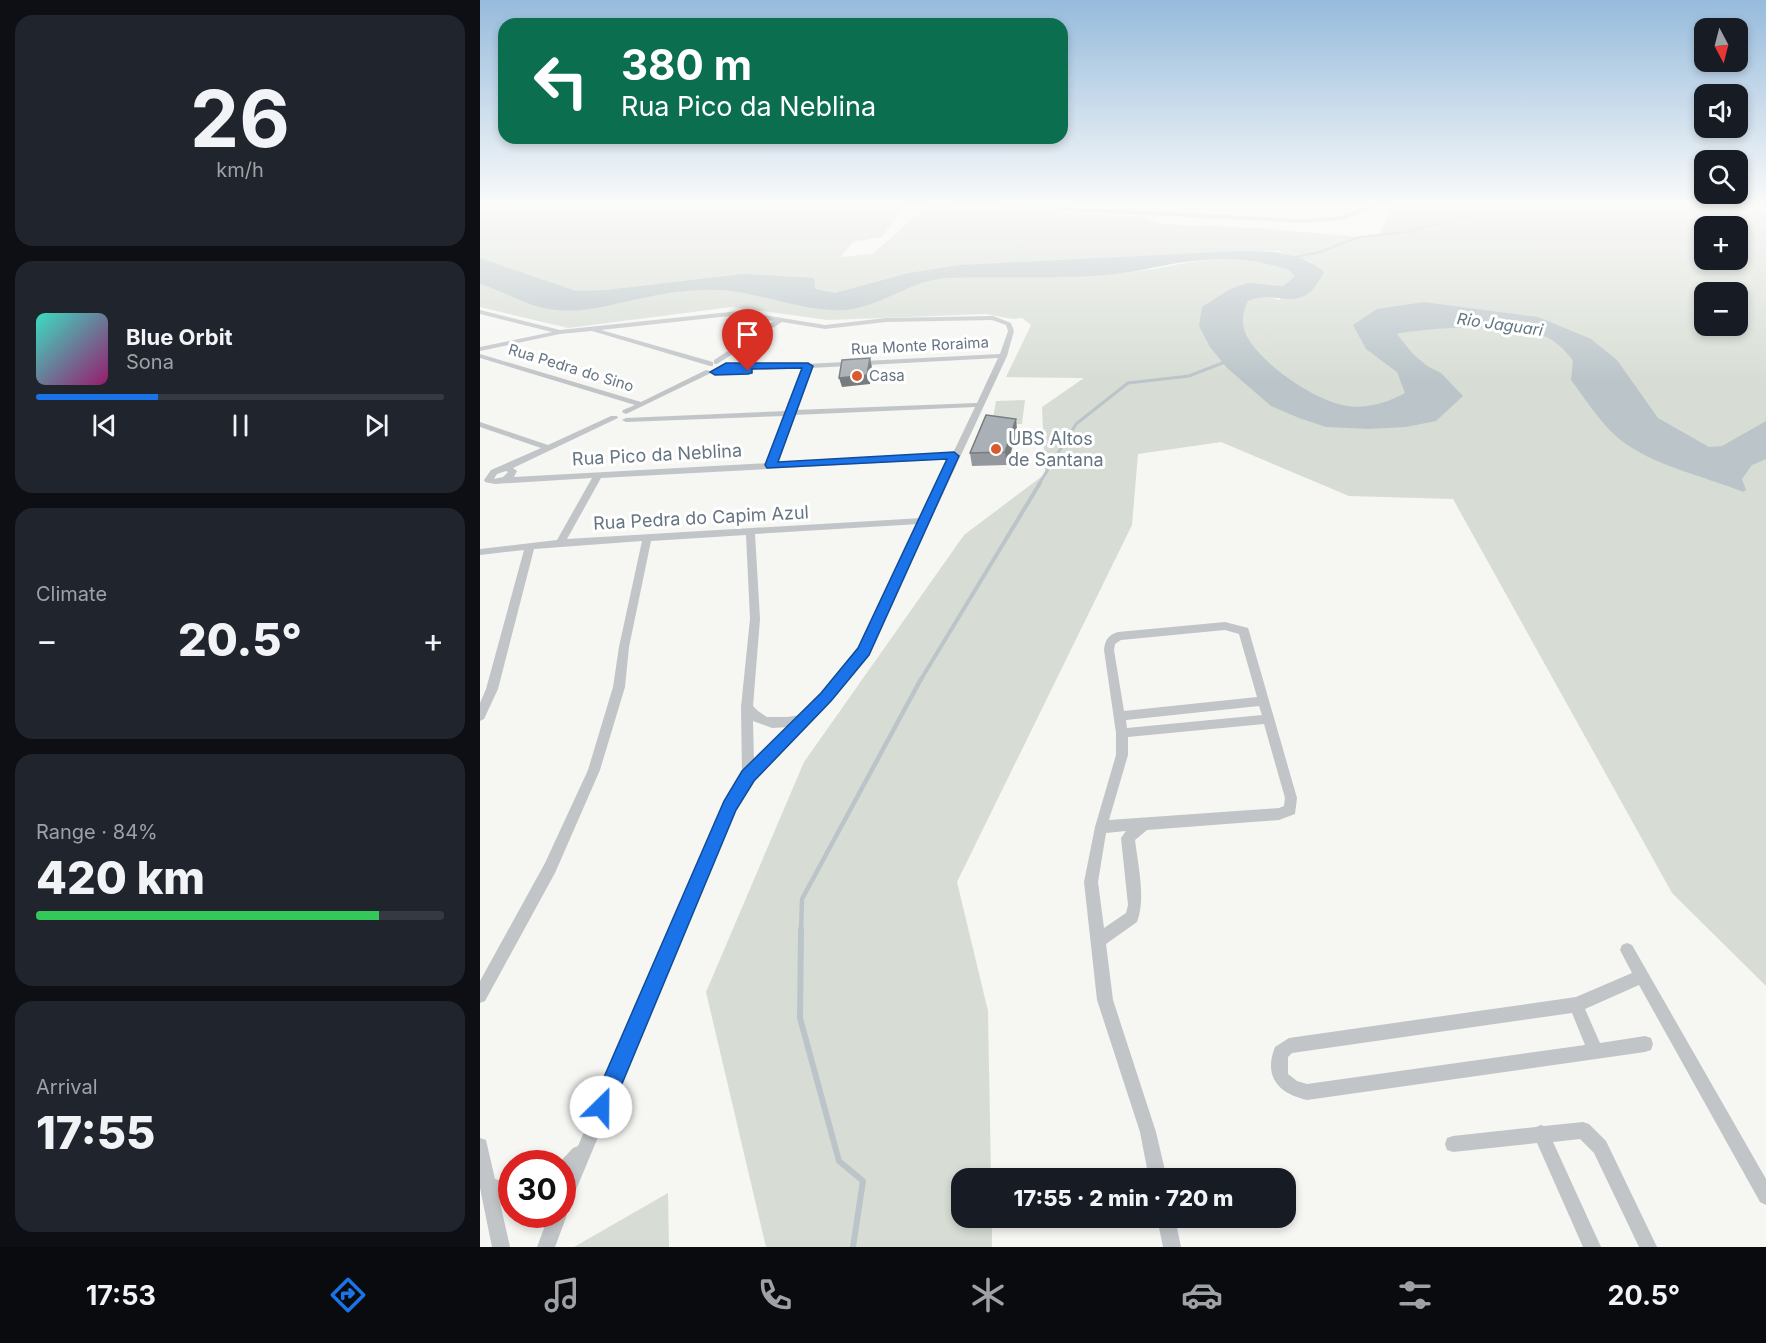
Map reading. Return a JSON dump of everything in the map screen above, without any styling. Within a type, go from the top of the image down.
[{"type":"street","points":[[480,350],[560,333],[739,313],[825,327],[886,320],[993,318],[1004,321],[1011,328],[1003,356],[977,405],[864,651],[826,697],[748,776],[730,806],[576,1168]]},
{"type":"street","points":[[482,314],[560,333]]},
{"type":"street","points":[[485,482],[494,472],[614,418],[617,421],[641,404],[713,368],[780,320]]},
{"type":"street","points":[[621,339],[627,330],[638,323]]},
{"type":"street","name":"Rua Monte Roraima","points":[[591,329],[713,368],[767,368],[1003,356]]},
{"type":"street","name":"Rua Pedra do Sino","points":[[492,358],[505,344]]},
{"type":"street","name":"Rua Pedra do Sino","points":[[480,356],[641,404]]},
{"type":"street","name":"Rua Monte Roraima","points":[[713,368],[726,366],[767,368]]},
{"type":"street","points":[[771,465],[808,366]]},
{"type":"street","points":[[626,416],[789,413],[977,405]]},
{"type":"street","points":[[480,424],[548,448]]},
{"type":"street","name":"Rua Pico da Neblina","points":[[485,482],[954,456]]},
{"type":"street","points":[[505,480],[513,473],[512,470],[506,468]]},
{"type":"street","points":[[560,543],[598,475]]},
{"type":"street","name":"Rua Pedra do Capim Azul","points":[[480,552],[560,543],[647,540],[750,531],[924,521]]},
{"type":"street","points":[[748,776],[747,707],[755,619],[750,531]]},
{"type":"street","points":[[480,996],[550,868],[594,770],[619,687],[624,647],[647,540]]},
{"type":"street","points":[[480,716],[492,689],[530,546]]},
{"type":"street","points":[[1101,827],[1279,814],[1290,810],[1291,798],[1244,631],[1240,628],[1224,626],[1159,630],[1118,636],[1110,642],[1109,650],[1122,733],[1122,755],[1101,827],[1091,882],[1105,1000],[1148,1132],[1156,1168]]},
{"type":"street","points":[[1119,716],[1264,701]]},
{"type":"street","points":[[747,707],[756,719],[766,723],[780,724],[803,719]]},
{"type":"street","points":[[1122,733],[1269,719]]},
{"type":"street","points":[[1098,941],[1132,917],[1135,905],[1128,837],[1146,823]]},
{"type":"street","points":[[1627,950],[1766,1196]]},
{"type":"street","points":[[1641,977],[1576,1005],[1289,1046],[1281,1053],[1278,1067],[1283,1080],[1292,1090],[1307,1092],[1645,1044]]},
{"type":"street","points":[[1576,1005],[1596,1051]]},
{"type":"street","points":[[1453,1144],[1575,1129],[1591,1136],[1600,1147],[1648,1247]]},
{"type":"street","points":[[1541,1133],[1592,1247]]},
{"type":"street","points":[[480,1146],[501,1247]]},
{"type":"street","points":[[576,1157],[583,1150]]},
{"type":"street","points":[[490,1186],[498,1189]]},
{"type":"street","points":[[546,1247],[553,1228]]},
{"type":"street","points":[[1168,1228],[1172,1247]]},
{"type":"shaded area","points":[[480,264],[1123,264],[1120,273],[1179,264],[1268,264],[1282,267],[1296,275],[1283,286],[1268,285],[1252,291],[1279,300],[1310,264],[1694,264],[1694,270],[1748,270],[1748,264],[1766,264],[1766,986],[1672,893],[1453,499],[1349,496],[1221,442],[1138,454],[1132,525],[957,882],[988,1011],[991,1168],[951,1168],[951,1228],[992,1228],[992,1247],[766,1247],[706,992],[804,762],[964,535],[1045,474],[1042,407],[1084,378],[1006,377],[1031,325],[1022,318],[1013,319],[985,314],[828,320],[732,307],[568,328],[480,307]]},
{"type":"shaded area","points":[[1025,400],[1022,424],[992,424],[996,401]]},
{"type":"shaded area","points":[[668,1193],[669,1247],[574,1247]]},
{"type":"water","points":[[480,264],[498,264],[576,291],[606,290],[743,274],[814,278],[815,289],[835,293],[909,273],[960,265],[1172,264],[1093,276],[947,278],[911,287],[865,306],[838,310],[807,307],[747,293],[693,290],[566,311],[537,306],[480,284]]},
{"type":"water","points":[[1268,264],[1313,264],[1324,272],[1307,294],[1298,298],[1271,297],[1248,301],[1243,320],[1245,332],[1252,344],[1274,368],[1305,389],[1335,403],[1355,407],[1370,406],[1405,393],[1397,372],[1366,349],[1353,325],[1377,309],[1424,302],[1538,317],[1591,339],[1617,360],[1658,418],[1709,447],[1722,446],[1766,421],[1766,459],[1752,465],[1742,479],[1746,490],[1743,492],[1683,471],[1639,452],[1618,438],[1590,406],[1571,380],[1573,361],[1562,348],[1543,336],[1504,329],[1447,328],[1395,334],[1391,344],[1400,352],[1441,373],[1463,396],[1436,421],[1406,427],[1368,429],[1326,427],[1299,418],[1271,406],[1227,368],[1210,347],[1199,326],[1202,307],[1230,289],[1248,283],[1283,286],[1295,276],[1282,268]]},
{"type":"building","points":[[870,358],[867,375],[839,378],[842,360]]},
{"type":"building","points":[[986,415],[1016,419],[1005,452],[970,453]]},
{"type":"waterway","name":"Rio Jaguari","points":[[1408,319],[1389,333],[1406,356],[1428,375]]},
{"type":"waterway","points":[[1039,484],[1076,424],[1128,383],[1189,376],[1225,362]]},
{"type":"waterway","points":[[920,681],[1040,483]]},
{"type":"waterway","points":[[801,931],[802,899],[921,679]]},
{"type":"waterway","points":[[801,929],[800,1018],[839,1161],[863,1181],[853,1247]]},
{"type":"place","name":"Casa","points":[[857,376]]},
{"type":"place","name":"UBS Altos de Santana","points":[[996,449]]},
{"type":"route","points":[[601,1107],[730,806],[748,776],[826,697],[864,651],[954,456],[771,465],[808,366],[767,368],[726,366],[715,372],[748,371]]}]
